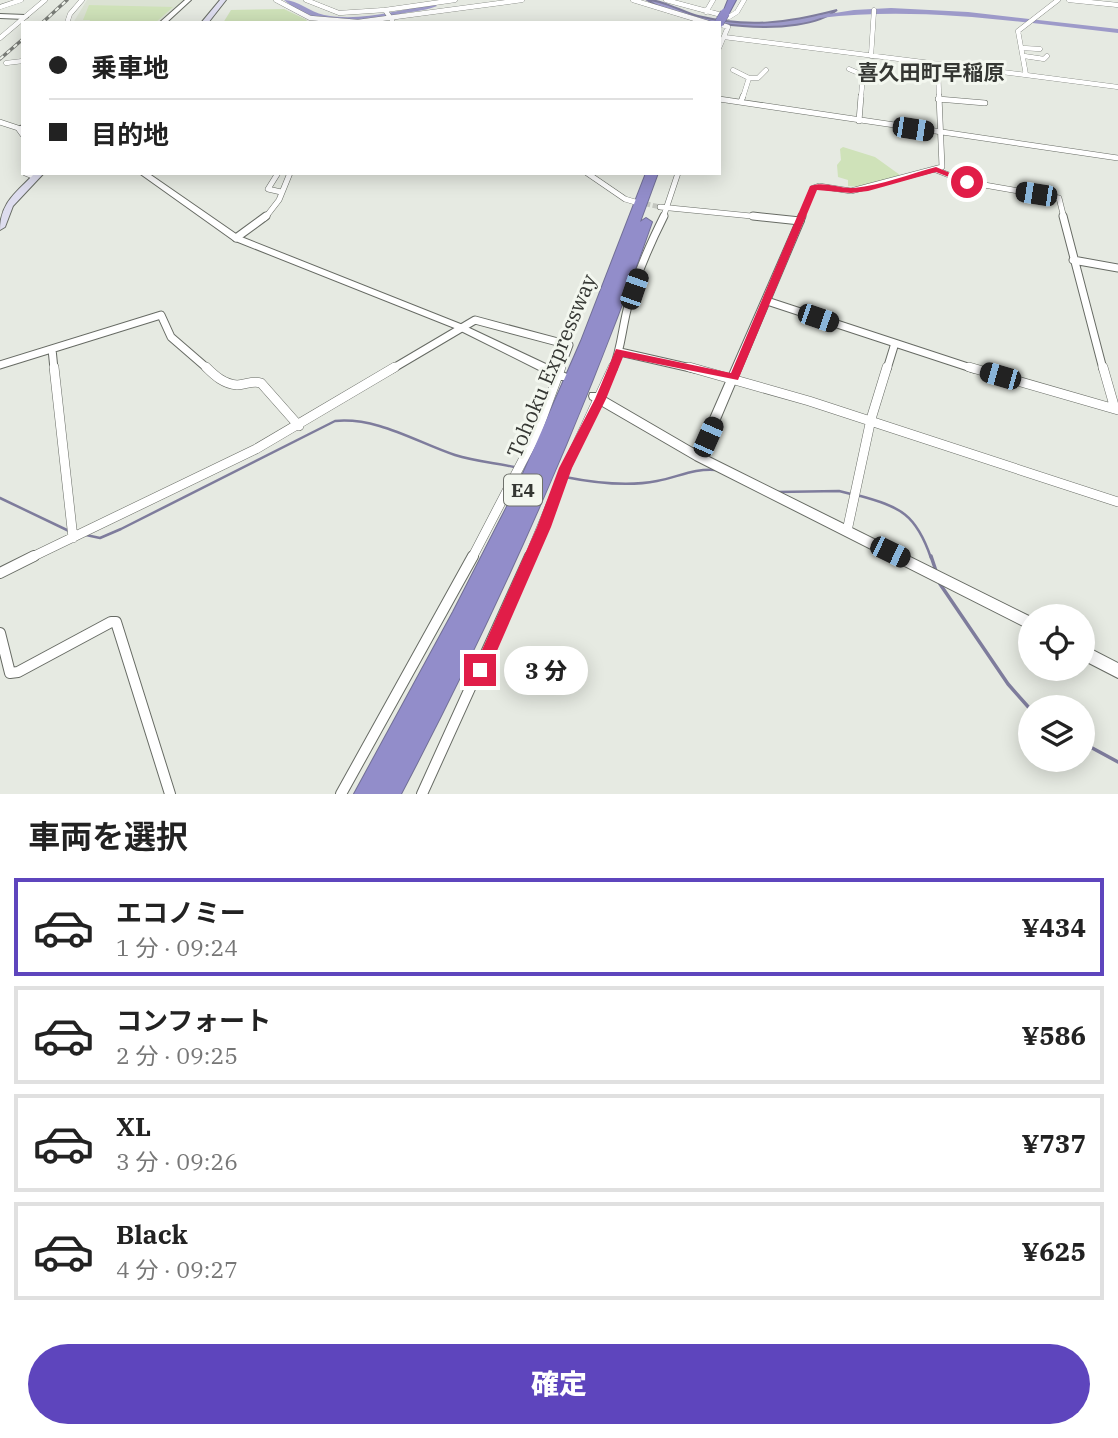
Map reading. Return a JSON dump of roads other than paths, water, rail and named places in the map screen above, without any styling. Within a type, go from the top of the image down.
[{"type":"highway","points":[[720,21],[725,0]]},
{"type":"highway","points":[[712,21],[732,0]]},
{"type":"highway","name":"Tohoku Expressway","points":[[366,794],[480,580],[547,441],[595,325],[651,175]]},
{"type":"highway","name":"Tohoku Expressway","points":[[388,794],[468,642],[560,445],[608,327],[662,175]]},
{"type":"main road","points":[[206,21],[223,0]]},
{"type":"main road","points":[[0,227],[9,205],[34,175]]},
{"type":"street","points":[[0,7],[21,0]]},
{"type":"street","points":[[34,0],[44,1]]},
{"type":"street","points":[[68,21],[70,14],[82,0]]},
{"type":"street","points":[[164,21],[188,0]]},
{"type":"street","points":[[276,0],[297,13],[324,21]]},
{"type":"street","points":[[306,0],[338,13],[385,11],[455,0]]},
{"type":"street","points":[[385,11],[391,20],[522,0]]},
{"type":"street","points":[[633,0],[703,21]]},
{"type":"street","points":[[666,0],[729,17],[737,12],[744,0]]},
{"type":"street","points":[[706,12],[713,0]]},
{"type":"street","points":[[1026,75],[1018,32],[1058,0]]},
{"type":"street","points":[[1069,0],[1118,5]]},
{"type":"street","points":[[0,38],[44,1]]},
{"type":"street","points":[[871,56],[874,10]]},
{"type":"street","points":[[0,16],[25,17]]},
{"type":"street","points":[[721,24],[728,25],[721,44]]},
{"type":"street","points":[[724,37],[1118,87]]},
{"type":"street","points":[[1022,48],[1040,49]]},
{"type":"street","points":[[1024,56],[1041,59],[1047,56]]},
{"type":"street","points":[[6,63],[21,61]]},
{"type":"street","points":[[699,457],[768,301],[813,188],[819,186],[851,191],[942,167],[944,163],[938,99],[938,64]]},
{"type":"street","points":[[849,69],[863,75],[859,121]]},
{"type":"street","points":[[733,70],[749,78],[758,78],[766,70]]},
{"type":"street","points":[[741,102],[749,78]]},
{"type":"street","points":[[721,99],[941,134],[1118,158]]},
{"type":"street","points":[[938,99],[985,103]]},
{"type":"street","points":[[0,122],[21,130]]},
{"type":"street","points":[[936,170],[967,182],[1059,198],[1073,260],[1117,410]]},
{"type":"street","points":[[146,175],[236,238],[460,327],[560,375]]},
{"type":"street","points":[[277,175],[268,189],[282,192]]},
{"type":"street","points":[[236,238],[257,226],[279,201],[289,175]]},
{"type":"street","points":[[590,175],[625,199],[635,202]]},
{"type":"street","points":[[422,794],[528,562],[597,398],[620,352],[627,310],[648,247],[677,175]]},
{"type":"street","points":[[664,207],[800,221]]},
{"type":"street","points":[[1073,260],[1118,268]]},
{"type":"street","points":[[768,301],[895,343],[1117,410]]},
{"type":"street","points":[[0,365],[161,315],[172,337],[220,380],[238,385],[252,381],[261,383],[299,426]]},
{"type":"street","points":[[0,573],[299,426],[460,327],[483,320],[569,345],[536,435],[488,529],[341,794]]},
{"type":"street","points":[[847,531],[871,419],[895,343]]},
{"type":"street","points":[[52,349],[73,538]]},
{"type":"street","points":[[620,352],[734,377],[871,419],[1118,502]]},
{"type":"street","points":[[597,398],[699,457],[1018,617]]},
{"type":"street","points":[[0,633],[10,673],[18,672],[111,622],[116,622],[170,794]]},
{"type":"street","points":[[1095,659],[1118,671]]},
{"type":"waterway","points":[[287,0],[303,11],[320,17],[339,19],[358,19],[434,6]]},
{"type":"waterway","points":[[820,16],[891,10],[929,11],[1118,31]]},
{"type":"waterway","points":[[86,535],[100,538],[121,529],[335,421],[382,427],[455,455],[514,467]]},
{"type":"waterway","points":[[565,477],[634,484],[701,470],[716,470]]},
{"type":"waterway","points":[[777,492],[839,491],[851,494]]},
{"type":"waterway","points":[[857,495],[905,514],[919,531],[931,558]]},
{"type":"waterway","points":[[0,498],[69,531]]},
{"type":"waterway","points":[[931,556],[936,571]]},
{"type":"waterway","points":[[940,584],[1018,695]]},
{"type":"waterway","points":[[1095,750],[1118,762]]},
{"type":"tunnel","points":[[638,202],[660,207]]},
{"type":"railway","points":[[44,21],[67,0]]},
{"type":"railway","points":[[0,59],[21,41]]},
{"type":"district","name":"喜久田町早稲原","points":[[931,73]]}]
